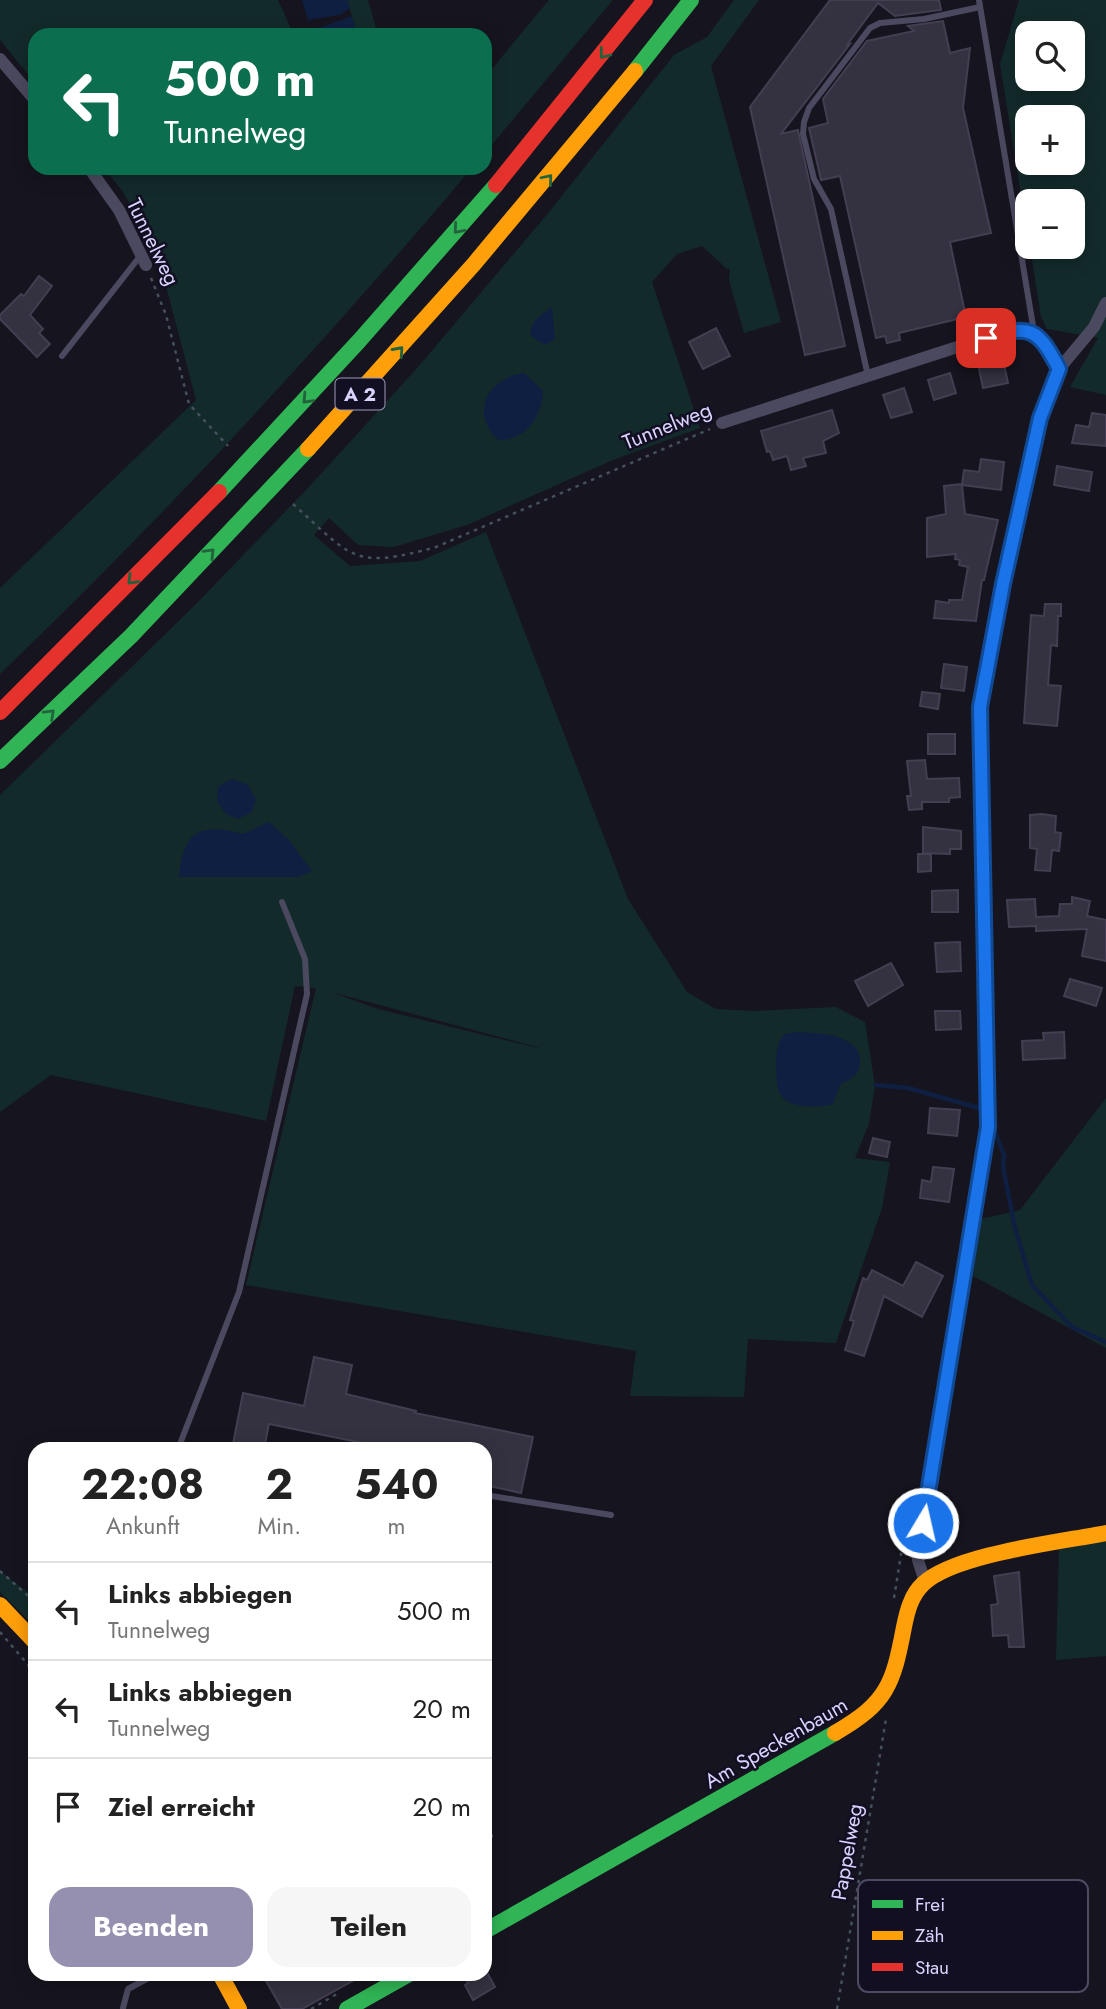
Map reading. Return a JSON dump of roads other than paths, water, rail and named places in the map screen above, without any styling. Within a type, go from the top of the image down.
[{"type":"main road","name":"A 2","points":[[0,712],[110,603],[310,396],[509,170],[645,0]]},
{"type":"main road","name":"A 2","points":[[0,761],[131,636],[281,481],[416,332],[607,107],[691,0]]},
{"type":"main road","points":[[925,1582],[951,1568],[1106,1533]]},
{"type":"main road","name":"Am Speckenbaum","points":[[492,1927],[847,1728],[879,1703],[898,1665],[910,1605],[916,1591],[925,1582]]},
{"type":"main road","points":[[0,1605],[28,1635]]},
{"type":"main road","points":[[219,1981],[228,2009]]},
{"type":"main road","points":[[221,1981],[239,2009]]},
{"type":"main road","points":[[347,2009],[397,1981]]},
{"type":"street","points":[[0,59],[28,92]]},
{"type":"street","name":"Tunnelweg","points":[[94,175],[119,210],[143,260]]},
{"type":"street","points":[[925,1582],[918,1560],[918,1549],[988,1127],[980,707],[1003,584],[1040,418],[1059,369],[1094,327],[1106,303]]},
{"type":"street","name":"Tunnelweg","points":[[722,424],[1010,330],[1034,332]]},
{"type":"street","points":[[1034,332],[1045,342],[1059,369]]},
{"type":"lane","points":[[868,376],[831,209],[814,179],[803,134],[809,108],[870,28],[880,23],[924,19],[979,4],[1034,332]]},
{"type":"lane","points":[[62,356],[143,260]]},
{"type":"lane","points":[[181,1442],[239,1292],[307,994],[305,959],[282,902]]},
{"type":"lane","points":[[492,1496],[611,1515]]},
{"type":"lane","points":[[123,2008],[128,1989],[143,1981]]},
{"type":"water","points":[[302,0],[347,0],[350,8],[340,15],[308,20]]},
{"type":"water","points":[[352,16],[355,28],[319,28]]},
{"type":"water","points":[[552,307],[555,339],[545,345],[531,336],[531,331],[537,319]]},
{"type":"water","points":[[524,373],[543,391],[539,410],[524,432],[498,440],[489,429],[485,418],[487,398],[492,389],[501,382]]},
{"type":"water","points":[[231,779],[247,784],[256,799],[252,812],[238,819],[225,813],[217,801],[218,787]]},
{"type":"water","points":[[269,822],[290,841],[312,871],[298,877],[179,877],[185,849],[196,834],[215,829],[243,834]]},
{"type":"water","points":[[796,1032],[838,1037],[858,1051],[859,1069],[854,1076],[840,1085],[833,1104],[813,1107],[797,1105],[780,1094],[777,1084],[777,1049],[784,1034]]},
{"type":"waterway","points":[[876,1085],[908,1088],[979,1108]]},
{"type":"waterway","points":[[995,1132],[1004,1155],[1003,1167],[1015,1228],[1032,1285],[1072,1327],[1106,1342]]}]
